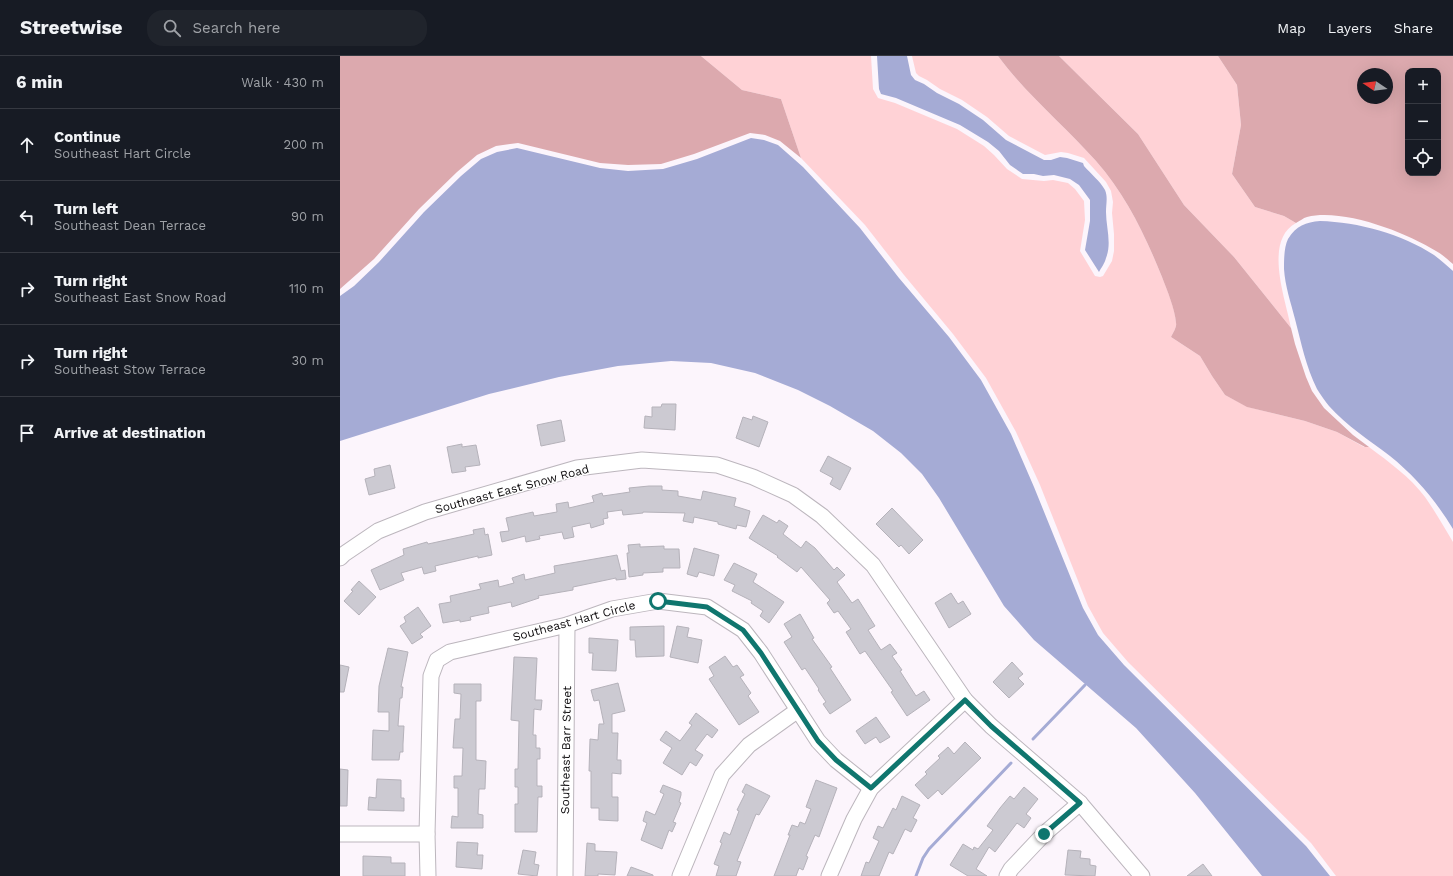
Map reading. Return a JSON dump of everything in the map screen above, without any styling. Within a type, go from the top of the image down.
[{"type":"street","name":"Southeast East Snow Road","points":[[340,558],[378,531],[425,512],[577,468],[642,460],[717,466],[753,477],[793,495],[822,516],[873,565],[965,700],[991,726],[1080,803],[1142,876]]},
{"type":"street","name":"Southeast Hart Circle","points":[[428,876],[427,834],[431,676],[437,660],[450,652],[567,624],[612,609],[658,601],[707,607],[743,630],[761,653],[818,741],[836,760],[871,788]]},
{"type":"street","name":"Southeast Barr Street","points":[[564,876],[567,624]]},
{"type":"street","points":[[829,876],[854,819],[871,788],[965,700]]},
{"type":"street","points":[[680,876],[722,775],[749,745],[798,710]]},
{"type":"street","points":[[1007,876],[1011,869],[1044,834],[1080,803]]},
{"type":"street","points":[[340,834],[427,834]]},
{"type":"shaded area","points":[[340,56],[701,56],[742,90],[781,99],[801,158],[780,141],[765,135],[750,133],[694,154],[661,164],[628,165],[600,163],[518,143],[496,146],[477,155],[457,172],[419,209],[374,259],[340,289]]},
{"type":"shaded area","points":[[701,56],[871,56],[873,89],[878,98],[895,103],[957,129],[984,146],[1007,169],[1022,179],[1044,181],[1053,180],[1068,183],[1075,189],[1084,201],[1085,220],[1080,251],[1095,276],[1103,276],[1112,261],[1114,251],[1112,213],[1113,202],[1111,191],[1106,182],[1084,158],[1061,152],[1045,155],[1009,136],[987,117],[962,100],[919,76],[916,73],[912,56],[998,56],[1033,97],[1096,161],[1117,188],[1142,231],[1156,261],[1168,293],[1174,311],[1176,325],[1171,337],[1200,356],[1225,395],[1248,407],[1305,421],[1337,432],[1364,447],[1369,447],[1413,483],[1425,497],[1453,542],[1453,876],[1336,876],[1311,843],[1128,662],[1103,633],[1088,606],[1040,485],[1016,432],[986,378],[953,334],[865,225],[801,158],[781,99],[742,90]]},
{"type":"shaded area","points":[[998,56],[1059,56],[1138,134],[1184,205],[1234,257],[1291,328],[1306,377],[1312,391],[1324,408],[1353,435],[1369,447],[1365,447],[1337,432],[1305,421],[1247,407],[1225,395],[1200,356],[1171,337],[1176,325],[1174,312],[1168,294],[1156,261],[1142,231],[1117,188],[1096,161],[1033,97]]},
{"type":"shaded area","points":[[1059,56],[1218,56],[1237,85],[1241,125],[1232,174],[1255,207],[1284,216],[1296,223],[1286,232],[1281,243],[1279,257],[1279,272],[1291,328],[1234,257],[1184,205],[1138,134]]},
{"type":"shaded area","points":[[1218,56],[1453,56],[1453,264],[1440,254],[1408,236],[1373,224],[1338,216],[1322,215],[1307,217],[1296,223],[1284,216],[1255,207],[1232,174],[1241,125],[1237,85]]},
{"type":"water","points":[[877,56],[907,56],[911,75],[915,80],[959,104],[983,120],[1006,140],[1044,160],[1051,160],[1060,157],[1083,163],[1105,190],[1107,201],[1106,218],[1109,247],[1104,264],[1099,272],[1085,250],[1090,221],[1090,200],[1079,185],[1070,179],[1054,175],[1043,176],[1023,174],[1010,165],[999,151],[988,142],[960,125],[896,98],[881,94],[879,89]]},
{"type":"water","points":[[751,138],[764,140],[778,145],[803,167],[860,228],[899,278],[949,337],[981,380],[1011,434],[1083,608],[1098,635],[1124,665],[1306,846],[1330,876],[1262,876],[1195,793],[1136,728],[1034,640],[1004,606],[939,498],[922,474],[901,453],[873,431],[830,406],[798,390],[755,373],[711,363],[671,361],[618,366],[559,377],[489,394],[340,441],[340,296],[354,286],[379,262],[424,212],[481,159],[497,152],[517,148],[600,168],[628,171],[663,169],[697,159]]},
{"type":"water","points":[[1320,221],[1349,224],[1379,230],[1394,235],[1434,255],[1453,271],[1453,529],[1440,509],[1417,481],[1390,456],[1343,420],[1329,406],[1313,381],[1304,354],[1287,288],[1284,258],[1288,239],[1294,231],[1310,222]]},
{"type":"building","points":[[662,404],[676,404],[675,430],[644,428],[645,416],[652,417],[652,407],[661,407]]},
{"type":"building","points":[[753,416],[768,422],[759,447],[736,438],[743,417],[752,420]]},
{"type":"building","points":[[561,420],[565,441],[541,446],[537,425]]},
{"type":"building","points":[[462,444],[462,447],[476,445],[480,465],[465,467],[466,471],[452,473],[447,447]]},
{"type":"building","points":[[828,456],[851,468],[840,490],[830,484],[833,478],[820,471]]},
{"type":"building","points":[[390,465],[395,488],[369,495],[365,479],[375,476],[374,469]]},
{"type":"building","points":[[662,486],[662,490],[678,491],[678,496],[701,500],[703,491],[736,498],[734,506],[750,511],[746,527],[737,525],[736,529],[718,524],[718,522],[694,517],[693,523],[683,521],[685,513],[643,512],[623,515],[622,510],[607,512],[608,518],[603,519],[604,524],[591,528],[590,523],[572,527],[574,537],[564,539],[562,532],[539,536],[540,539],[526,542],[525,536],[502,542],[500,532],[509,531],[506,518],[533,512],[534,516],[557,512],[556,504],[568,502],[569,508],[594,502],[592,496],[602,493],[603,496],[630,492],[629,488]]},
{"type":"building","points":[[892,508],[923,540],[909,554],[901,545],[899,547],[876,524]]},
{"type":"building","points":[[763,515],[777,523],[779,520],[788,526],[783,534],[801,548],[806,541],[815,548],[834,570],[837,567],[845,575],[837,582],[852,603],[858,599],[875,626],[868,630],[881,650],[890,644],[897,653],[892,656],[902,670],[900,671],[916,696],[924,691],[930,700],[907,716],[891,692],[893,691],[865,651],[860,654],[846,632],[851,629],[838,611],[834,613],[827,603],[830,600],[801,567],[797,572],[777,557],[778,556],[749,538]]},
{"type":"building","points":[[484,528],[485,535],[488,534],[492,555],[478,558],[478,556],[435,566],[436,571],[424,574],[422,567],[401,573],[404,580],[380,590],[371,570],[404,555],[403,549],[427,542],[428,544],[474,534],[473,530]]},
{"type":"building","points":[[640,544],[640,547],[664,546],[664,549],[679,549],[680,568],[663,568],[663,572],[643,573],[643,575],[629,577],[627,553],[629,553],[628,545]]},
{"type":"building","points":[[694,548],[719,555],[714,576],[699,572],[697,577],[687,574]]},
{"type":"building","points":[[617,555],[621,571],[625,570],[626,579],[616,580],[616,578],[573,587],[573,590],[538,596],[539,598],[512,607],[511,602],[488,607],[489,613],[470,617],[471,620],[443,623],[439,604],[451,602],[450,596],[481,589],[479,584],[498,580],[499,587],[514,583],[512,578],[524,574],[525,580],[555,573],[554,566]]},
{"type":"building","points":[[734,563],[757,574],[753,582],[784,602],[769,623],[760,616],[763,611],[751,603],[752,601],[732,591],[735,585],[724,580]]},
{"type":"building","points":[[359,581],[376,597],[359,615],[344,601]]},
{"type":"building","points":[[951,593],[958,604],[963,601],[971,614],[949,628],[935,603]]},
{"type":"building","points":[[418,607],[431,626],[420,634],[423,637],[412,644],[400,626],[406,622],[404,617]]},
{"type":"building","points":[[800,614],[814,638],[812,639],[832,667],[830,668],[851,700],[830,714],[823,704],[826,702],[818,690],[819,689],[805,668],[802,670],[784,642],[792,637],[784,624]]},
{"type":"building","points":[[664,626],[664,656],[636,657],[635,640],[630,640],[630,627]]},
{"type":"building","points":[[677,626],[689,628],[687,637],[702,640],[698,663],[670,657]]},
{"type":"building","points":[[589,638],[618,640],[616,671],[592,670],[593,653],[589,653]]},
{"type":"building","points":[[388,648],[408,652],[401,687],[403,687],[402,698],[400,698],[398,726],[404,726],[403,752],[400,752],[399,760],[372,760],[373,730],[389,731],[389,712],[378,712],[379,686]]},
{"type":"building","points":[[725,656],[733,667],[737,665],[744,675],[740,677],[751,693],[748,696],[759,712],[739,725],[709,679],[714,676],[709,667]]},
{"type":"building","points":[[514,657],[537,658],[535,700],[542,700],[541,710],[534,709],[533,735],[536,735],[536,748],[540,748],[540,759],[537,759],[537,786],[542,786],[542,797],[538,797],[537,832],[515,832],[515,804],[518,804],[518,787],[515,787],[515,769],[518,769],[519,721],[511,720]]},
{"type":"building","points":[[1012,662],[1023,674],[1018,678],[1024,684],[1009,698],[993,682]]},
{"type":"building","points":[[340,665],[349,667],[344,692],[340,692]]},
{"type":"building","points":[[618,683],[625,711],[612,714],[612,733],[618,733],[617,760],[621,760],[621,774],[612,773],[612,797],[618,797],[618,821],[599,820],[599,808],[591,808],[591,771],[589,771],[590,739],[598,740],[599,724],[604,724],[599,700],[594,701],[591,690]]},
{"type":"building","points":[[454,684],[481,684],[481,701],[476,701],[476,760],[486,761],[485,789],[479,789],[478,814],[483,815],[483,828],[451,828],[452,816],[458,817],[458,788],[454,788],[454,776],[462,776],[463,748],[453,748],[455,719],[460,719],[461,694],[454,693]]},
{"type":"building","points":[[696,713],[718,730],[712,738],[707,734],[695,750],[703,755],[696,766],[690,762],[682,775],[663,763],[672,748],[660,740],[666,731],[680,741],[692,725],[689,723]]},
{"type":"building","points":[[876,717],[890,737],[880,743],[876,737],[865,744],[856,731]]},
{"type":"building","points":[[965,742],[981,758],[942,795],[938,790],[928,799],[915,785],[927,774],[925,772],[940,758],[938,756],[948,747],[954,754]]},
{"type":"building","points":[[340,769],[348,770],[347,806],[340,806]]},
{"type":"building","points":[[377,779],[401,780],[401,798],[404,798],[404,811],[368,810],[369,797],[376,798]]},
{"type":"building","points":[[816,780],[837,788],[819,837],[815,835],[806,856],[808,857],[803,870],[799,868],[796,876],[774,876],[790,835],[788,835],[792,825],[798,827],[800,822],[805,824],[811,809],[806,807]]},
{"type":"building","points":[[746,784],[770,796],[759,815],[756,814],[737,861],[741,862],[736,876],[716,876],[719,866],[714,864],[722,843],[720,842],[724,832],[730,835],[739,811],[737,810],[745,794],[742,792]]},
{"type":"building","points":[[663,785],[681,792],[679,802],[681,803],[673,822],[676,823],[672,832],[669,830],[662,849],[641,840],[647,823],[643,821],[646,811],[655,815],[664,794],[660,792]]},
{"type":"building","points":[[1024,787],[1038,799],[1026,814],[1031,818],[1024,828],[1017,823],[995,852],[989,847],[976,869],[987,876],[968,876],[950,865],[963,844],[973,850],[974,847],[978,849],[993,830],[987,826],[1000,808],[1010,796],[1014,799]]},
{"type":"building","points":[[902,796],[920,805],[913,818],[917,820],[911,832],[905,829],[893,854],[889,852],[879,876],[861,876],[866,862],[869,863],[879,841],[873,838],[878,826],[883,828],[893,808],[896,810]]},
{"type":"building","points":[[457,842],[478,843],[477,855],[483,855],[482,869],[456,867]]},
{"type":"building","points":[[587,843],[595,844],[595,851],[617,852],[615,875],[598,874],[598,876],[585,876]]},
{"type":"building","points":[[523,850],[536,852],[534,864],[539,865],[537,876],[518,874]]},
{"type":"building","points":[[1068,850],[1081,851],[1080,858],[1090,859],[1090,865],[1096,866],[1095,876],[1065,875]]},
{"type":"building","points":[[363,856],[391,857],[391,863],[405,863],[405,876],[363,876]]},
{"type":"building","points":[[1203,864],[1212,876],[1187,876]]},
{"type":"building","points":[[631,867],[653,875],[653,876],[627,876]]},
{"type":"waterway","points":[[1033,739],[1085,685]]},
{"type":"waterway","points":[[916,876],[923,858],[929,849],[1011,763]]},
{"type":"route","points":[[658,601],[707,607],[743,630],[761,653],[818,741],[836,760],[871,788],[965,700],[991,726],[1080,803],[1044,834]]}]
